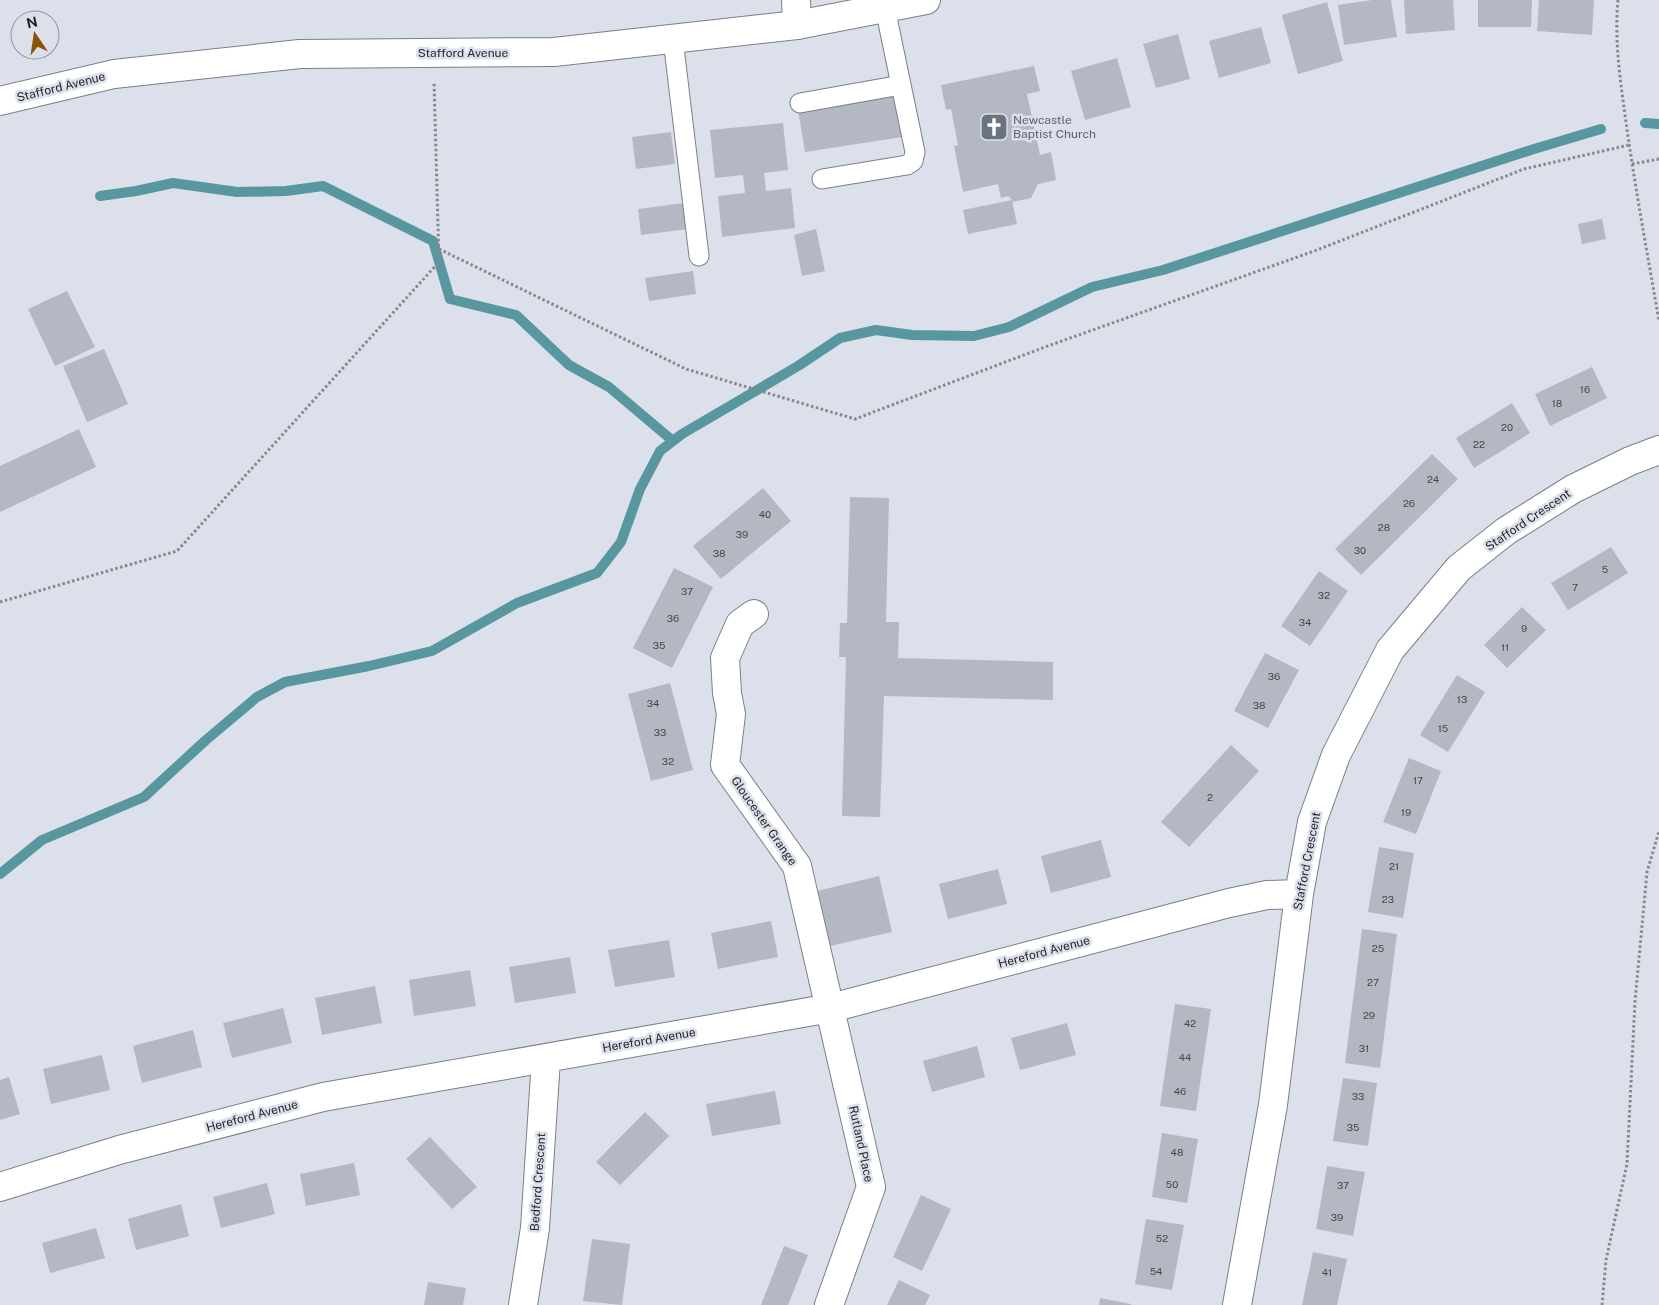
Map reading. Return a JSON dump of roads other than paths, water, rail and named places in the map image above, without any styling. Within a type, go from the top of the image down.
[{"type":"street","name":"Stafford Avenue","points":[[0,101],[114,74],[300,54],[554,52],[673,39],[797,13],[885,8],[926,0]]},
{"type":"street","name":"Stafford Crescent","points":[[1237,1305],[1273,1104],[1299,894],[1312,822],[1336,755],[1390,650],[1459,568],[1506,531],[1573,489],[1630,461],[1659,450]]},
{"type":"street","name":"Gloucester Grange","points":[[754,614],[740,624],[725,658],[727,693],[731,714],[725,765],[796,866],[831,1008]]},
{"type":"street","name":"Hereford Avenue","points":[[0,1187],[119,1150],[322,1097],[831,1008],[1229,903],[1267,895],[1299,894]]},
{"type":"street","name":"Rutland Place","points":[[829,1305],[872,1186],[831,1008]]},
{"type":"street","name":"Bedford Crescent","points":[[524,1305],[535,1228],[546,1059]]},
{"type":"lane","points":[[822,178],[907,165],[914,161],[915,152],[885,8]]},
{"type":"lane","points":[[673,39],[699,256]]},
{"type":"lane","points":[[800,103],[901,85]]},
{"type":"waterway","points":[[1645,123],[1659,124]]},
{"type":"waterway","points":[[0,874],[42,840],[144,797],[206,740],[257,697],[285,682],[369,666],[432,651],[517,603],[597,573],[621,542],[640,489],[660,451],[682,434],[798,366],[840,338],[876,330],[912,335],[974,336],[1009,327],[1092,287],[1163,270],[1601,129]]},
{"type":"waterway","points":[[100,196],[173,183],[237,192],[286,191],[323,186],[433,241],[450,299],[516,315],[569,365],[609,387],[673,441]]},
{"type":"place","name":"Newcastle Baptist Church","points":[[994,127]]}]
